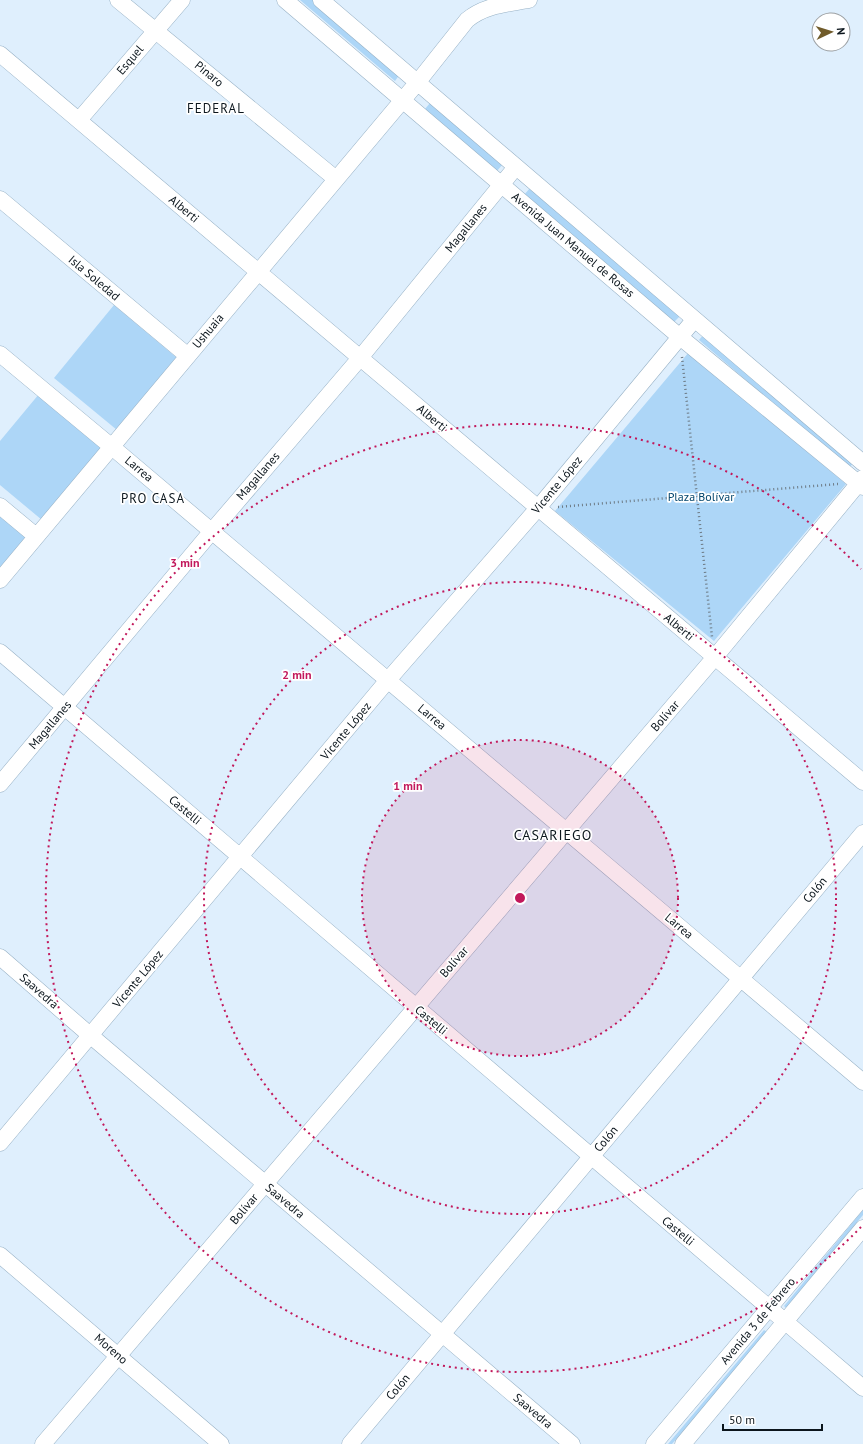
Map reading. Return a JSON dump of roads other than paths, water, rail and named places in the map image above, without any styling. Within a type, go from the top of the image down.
[{"type":"street","name":"Pinaro","points":[[118,0],[336,178]]},
{"type":"street","name":"Esquel","points":[[79,120],[182,0]]},
{"type":"street","name":"Avenida Juan Manuel de Rosas","points":[[285,0],[680,337],[862,483]]},
{"type":"street","name":"Avenida Juan Manuel de Rosas","points":[[321,0],[515,168],[863,463]]},
{"type":"street","name":"Ushuaia","points":[[0,580],[402,100],[467,20],[476,12],[489,7],[529,0]]},
{"type":"street","name":"Alberti","points":[[0,54],[863,782]]},
{"type":"street","name":"Magallanes","points":[[0,784],[212,531],[360,358],[515,168]]},
{"type":"street","name":"Isla Soledad","points":[[0,200],[188,356]]},
{"type":"street","name":"Vicente López","points":[[0,1143],[388,680],[538,508],[694,320]]},
{"type":"street","name":"Larrea","points":[[0,354],[112,446],[863,1082]]},
{"type":"street","name":"Bolívar","points":[[44,1444],[862,483]]},
{"type":"street","points":[[0,506],[36,536]]},
{"type":"street","name":"Castelli","points":[[0,652],[863,1388]]},
{"type":"street","name":"Colón","points":[[350,1444],[863,833]]},
{"type":"street","name":"Saavedra","points":[[0,957],[572,1444]]},
{"type":"street","name":"Avenida 3 de Febrero","points":[[654,1444],[863,1197]]},
{"type":"street","name":"Avenida 3 de Febrero","points":[[683,1444],[863,1228]]},
{"type":"street","name":"Moreno","points":[[0,1255],[221,1444]]},
{"type":"district","name":"FEDERAL","points":[[216,108]]},
{"type":"district","name":"PRO CASA","points":[[153,498]]},
{"type":"district","name":"CASARIEGO","points":[[553,835]]},
{"type":"park label","name":"Plaza Bolívar","points":[[701,497]]}]
